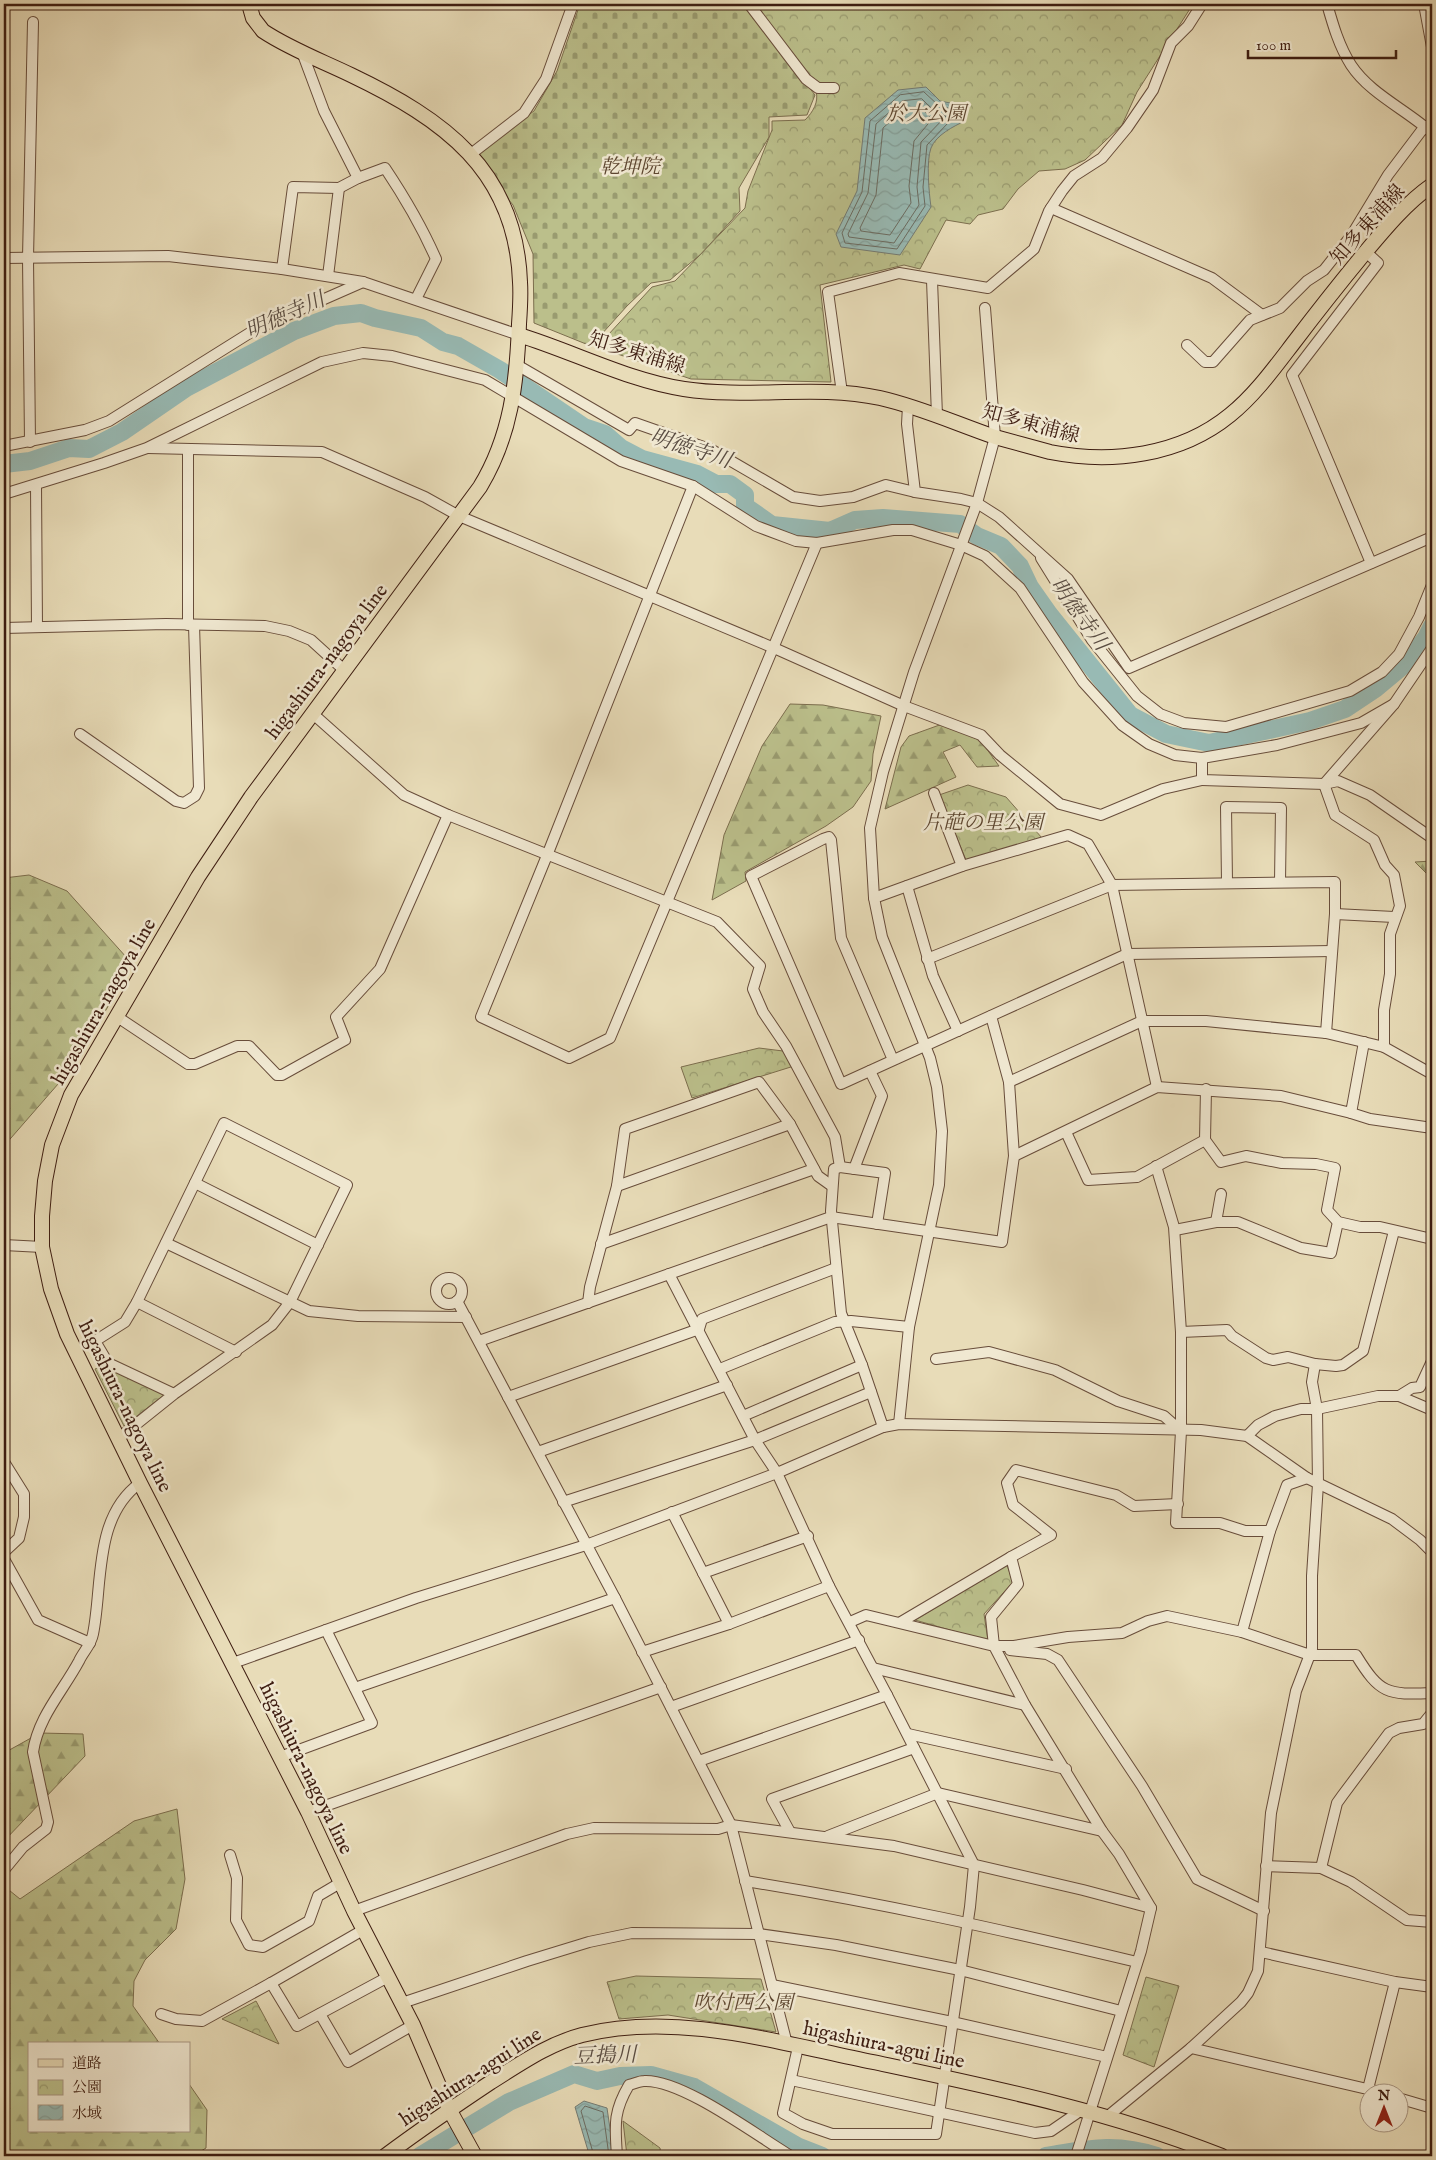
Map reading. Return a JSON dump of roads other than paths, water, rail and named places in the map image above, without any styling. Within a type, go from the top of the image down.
[{"type":"main road","name":"higashiura-nagoya line","points":[[249,4],[253,18],[263,31],[419,110],[447,131],[471,154],[496,191],[506,212],[513,235],[520,281],[517,365],[511,415],[499,452],[490,470],[459,516],[251,796],[203,869],[70,1095],[52,1144],[45,1181],[42,1246],[51,1289],[67,1334],[140,1483],[308,1812],[340,1883],[402,2003],[449,2108],[473,2154]]},
{"type":"main road","name":"知多東浦線","points":[[519,335],[631,375],[685,389],[719,392],[842,393],[879,398],[908,406],[995,437],[1072,457],[1130,457],[1163,449],[1210,428],[1230,415],[1278,364],[1366,252],[1417,195],[1432,185]]},
{"type":"main road","name":"higashiura-agui line","points":[[385,2156],[449,2108],[526,2059],[555,2045],[604,2030],[663,2025],[733,2034],[944,2077],[1108,2116],[1222,2156]]},
{"type":"street","points":[[471,154],[524,113],[546,79],[573,4]]},
{"type":"street","points":[[749,4],[806,79],[818,88],[834,88]]},
{"type":"street","points":[[842,393],[828,292],[899,273],[988,288],[996,283],[1034,249],[1051,208],[1074,176],[1102,158],[1127,128],[1154,90],[1172,43],[1188,26],[1202,4]]},
{"type":"street","points":[[1187,344],[1205,362],[1213,362],[1250,320],[1280,308],[1307,281],[1324,270],[1350,236],[1388,175],[1429,130],[1370,85],[1352,67],[1339,43],[1326,4]]},
{"type":"street","points":[[1424,4],[1432,47]]},
{"type":"street","points":[[30,442],[28,258],[33,22]]},
{"type":"street","points":[[302,52],[324,111],[358,178]]},
{"type":"street","points":[[311,79],[313,65],[324,62]]},
{"type":"street","points":[[282,269],[293,187],[339,188],[358,178],[385,168],[409,203],[436,259],[416,299]]},
{"type":"street","points":[[328,276],[339,188]]},
{"type":"street","points":[[1051,208],[1212,278],[1262,315]]},
{"type":"street","points":[[1366,252],[1378,263],[1292,375],[1372,563]]},
{"type":"street","points":[[4,258],[168,256],[282,269],[363,282],[519,335]]},
{"type":"street","points":[[932,280],[937,416]]},
{"type":"street","points":[[4,446],[85,430],[109,421],[256,329],[363,282]]},
{"type":"street","points":[[898,1424],[909,1327],[939,1185],[942,1132],[937,1087],[925,1045],[882,937],[874,898],[870,828],[883,772],[904,706],[977,504],[995,437],[985,308]]},
{"type":"street","points":[[4,494],[147,448],[322,362],[363,353],[392,356],[485,380],[621,461],[693,486],[756,526],[796,541],[817,543],[893,530],[912,530],[961,545],[985,556],[1020,588],[1083,682],[1122,725],[1150,744],[1175,755],[1202,758],[1277,745],[1361,723],[1394,704]]},
{"type":"street","points":[[517,365],[629,430],[635,423],[712,450],[793,497],[820,501],[853,497],[886,484],[905,487],[914,492],[961,499],[977,504],[999,517],[1032,544],[1068,578],[1129,668],[1432,537]]},
{"type":"street","points":[[908,406],[907,424],[914,492]]},
{"type":"street","points":[[147,448],[322,452],[425,497],[459,516],[649,598],[774,648],[904,706],[981,736],[1000,755],[1060,804],[1102,815],[1163,789],[1202,780],[1324,784],[1338,781],[1370,795],[1432,838]]},
{"type":"street","points":[[80,734],[176,801],[184,803],[195,796],[199,788],[191,625],[188,449]]},
{"type":"street","points":[[36,485],[37,627]]},
{"type":"street","points":[[693,486],[481,1017],[568,1058],[610,1038],[817,543]]},
{"type":"street","points":[[1032,544],[1092,640],[1137,696],[1160,714],[1184,723],[1226,727],[1350,691],[1382,672],[1399,654],[1419,617],[1432,585]]},
{"type":"street","points":[[4,628],[249,625],[289,631],[311,640],[344,670]]},
{"type":"street","points":[[1324,784],[1394,704],[1432,648]]},
{"type":"street","points":[[312,713],[404,795],[448,815],[548,853],[717,922],[760,966],[753,989],[763,1012],[786,1046],[835,1136],[840,1167]]},
{"type":"street","points":[[1202,758],[1202,780]]},
{"type":"street","points":[[1324,784],[1335,815],[1374,840],[1385,865],[1394,875],[1400,906],[1394,917],[1390,934],[1390,974],[1384,1010],[1384,1047]]},
{"type":"street","points":[[934,793],[962,866]]},
{"type":"street","points":[[1226,882],[1226,808],[1281,808],[1280,882]]},
{"type":"street","points":[[116,1016],[188,1064],[195,1064],[237,1046],[249,1046],[277,1075],[282,1075],[344,1040],[336,1017],[380,969],[448,815]]},
{"type":"street","points":[[874,898],[962,866],[1068,835],[1088,844],[1112,885],[1157,1087]]},
{"type":"street","points":[[893,1060],[842,938],[831,840],[829,838],[823,839],[751,876],[841,1084],[1127,954],[1332,951]]},
{"type":"street","points":[[927,959],[1112,885],[1335,882],[1335,914],[1326,1033]]},
{"type":"street","points":[[907,886],[927,959],[958,1031]]},
{"type":"street","points":[[1335,914],[1394,917]]},
{"type":"street","points":[[479,1341],[831,1218],[1002,1242],[1014,1156],[1009,1082],[991,1016]]},
{"type":"street","points":[[1009,1082],[1142,1021],[1206,1021],[1326,1033],[1384,1047],[1432,1074]]},
{"type":"street","points":[[1351,1113],[1364,1042]]},
{"type":"street","points":[[854,1169],[882,1096],[870,1071]]},
{"type":"street","points":[[588,1303],[590,1287],[617,1186],[625,1129],[759,1082],[790,1124],[818,1176],[832,1186]]},
{"type":"street","points":[[1014,1156],[1157,1087],[1206,1089],[1282,1096],[1370,1119],[1432,1128]]},
{"type":"street","points":[[1206,1089],[1205,1140],[1221,1162],[1246,1156],[1282,1163],[1335,1168],[1327,1210],[1338,1222],[1360,1227],[1380,1227],[1432,1239]]},
{"type":"street","points":[[119,1438],[174,1394],[272,1325],[290,1302],[347,1185],[224,1123],[137,1302],[125,1322],[95,1341],[108,1363],[174,1394]]},
{"type":"street","points":[[617,1186],[790,1124]]},
{"type":"street","points":[[1066,1132],[1088,1180],[1137,1176],[1205,1140]]},
{"type":"street","points":[[1156,1166],[1169,1204],[1175,1230],[1181,1332],[1181,1431],[1176,1523],[1220,1523],[1245,1531],[1270,1531]]},
{"type":"street","points":[[877,1224],[885,1173],[840,1167],[834,1169],[831,1218],[841,1313],[862,1365],[883,1428]]},
{"type":"street","points":[[601,1244],[814,1169]]},
{"type":"street","points":[[195,1183],[318,1245]]},
{"type":"street","points":[[1216,1222],[1221,1194]]},
{"type":"street","points":[[1175,1230],[1216,1222],[1238,1222],[1301,1248],[1331,1253],[1338,1222]]},
{"type":"street","points":[[1181,1332],[1224,1329],[1266,1358],[1273,1360],[1288,1357],[1316,1364],[1343,1365],[1363,1351],[1394,1231]]},
{"type":"street","points":[[166,1243],[309,1312],[358,1316],[466,1317]]},
{"type":"street","points":[[4,1246],[42,1246]]},
{"type":"street","points":[[699,1329],[702,1320],[836,1268]]},
{"type":"street","points":[[457,1301],[615,1598],[731,1825],[772,1984],[792,2046],[791,2080],[783,2113],[803,2124],[832,2134],[936,2134],[968,1922],[974,1865],[850,1622],[829,1586],[808,1536],[777,1473],[755,1440],[720,1369],[669,1274]]},
{"type":"street","points":[[137,1302],[236,1352]]},
{"type":"street","points":[[4,1314],[4,1364]]},
{"type":"street","points":[[720,1369],[835,1322],[844,1321],[909,1327]]},
{"type":"street","points":[[508,1397],[699,1329]]},
{"type":"street","points":[[936,1359],[989,1352],[1055,1370],[1118,1401],[1164,1416],[1181,1431]]},
{"type":"street","points":[[1399,1396],[1412,1388],[1420,1387],[1432,1362]]},
{"type":"street","points":[[1108,2116],[1191,2048],[1241,2002],[1248,1993],[1258,1971],[1262,1952],[1266,1866],[1271,1813],[1296,1691],[1312,1649],[1312,1576],[1318,1484],[1317,1409],[1312,1382],[1316,1364]]},
{"type":"street","points":[[743,1416],[862,1365]]},
{"type":"street","points":[[538,1452],[727,1385]]},
{"type":"street","points":[[563,1502],[755,1440],[871,1392]]},
{"type":"street","points":[[1247,1436],[1258,1425],[1275,1416],[1301,1408],[1317,1409],[1357,1399],[1399,1396],[1432,1410]]},
{"type":"street","points":[[233,1663],[416,1598],[586,1545],[777,1473],[883,1428],[898,1424],[1201,1430],[1247,1436],[1307,1478],[1392,1519],[1420,1540],[1432,1552]]},
{"type":"street","points":[[4,1462],[24,1494],[24,1517],[19,1538],[4,1552]]},
{"type":"street","points":[[901,1622],[1011,1556],[1051,1535],[1013,1505],[1007,1483],[1016,1470],[1116,1495],[1134,1506],[1178,1504]]},
{"type":"street","points":[[1242,1632],[1270,1531],[1287,1485],[1307,1478]]},
{"type":"street","points":[[4,1870],[23,1847],[46,1829],[48,1809],[34,1752],[35,1742],[47,1711],[72,1675],[90,1643],[101,1560],[113,1517],[130,1490],[140,1483]]},
{"type":"street","points":[[672,1512],[729,1624]]},
{"type":"street","points":[[703,1572],[808,1536]]},
{"type":"street","points":[[1011,1556],[1018,1584],[990,1617],[994,1646],[1025,1705],[1151,1908],[1137,1962],[1088,2112],[1076,2156]]},
{"type":"street","points":[[4,1559],[38,1620],[90,1643]]},
{"type":"street","points":[[642,1652],[729,1624],[829,1586]]},
{"type":"street","points":[[355,1688],[615,1598]]},
{"type":"street","points":[[850,1622],[866,1615],[1031,1653]]},
{"type":"street","points":[[994,1646],[1014,1646],[1068,1637],[1122,1633],[1148,1621],[1167,1616],[1242,1632],[1310,1655],[1356,1655],[1376,1684],[1396,1692],[1432,1693]]},
{"type":"street","points":[[280,1757],[372,1723],[326,1630]]},
{"type":"street","points":[[671,1707],[859,1640]]},
{"type":"street","points":[[1000,1658],[1009,1654],[1031,1653],[1046,1654],[1058,1660],[1142,1786],[1197,1879],[1264,1911]]},
{"type":"street","points":[[873,1668],[1025,1705]]},
{"type":"street","points":[[308,1812],[661,1687]]},
{"type":"street","points":[[698,1761],[887,1695]]},
{"type":"street","points":[[1321,1868],[1338,1803],[1342,1796],[1389,1733],[1399,1728],[1423,1724],[1432,1713]]},
{"type":"street","points":[[908,1734],[1066,1769]]},
{"type":"street","points":[[790,1832],[772,1798],[914,1748]]},
{"type":"street","points":[[826,1837],[938,1793],[1102,1831]]},
{"type":"street","points":[[354,1911],[567,1834],[594,1828],[718,1829],[731,1825],[894,1846],[1084,1890],[1151,1908]]},
{"type":"street","points":[[230,1855],[237,1878],[236,1920],[249,1944],[256,1947],[263,1947],[309,1921],[318,1896],[340,1883]]},
{"type":"street","points":[[1266,1866],[1321,1868],[1351,1882],[1408,1920],[1432,1922]]},
{"type":"street","points":[[745,1881],[851,1898],[968,1922],[1137,1962]]},
{"type":"street","points":[[161,2014],[176,2019],[202,2021],[363,1930]]},
{"type":"street","points":[[402,2003],[589,1942],[632,1933],[759,1934],[827,1944],[960,1970],[1121,2011]]},
{"type":"street","points":[[1262,1952],[1394,1982],[1432,1987]]},
{"type":"street","points":[[271,1983],[297,2026],[388,1976]]},
{"type":"street","points":[[1370,2082],[1394,1982]]},
{"type":"street","points":[[772,1984],[1107,2057]]},
{"type":"street","points":[[320,2014],[348,2062],[413,2026]]},
{"type":"street","points":[[1191,2048],[1358,2087]]},
{"type":"street","points":[[791,2080],[1035,2132],[1051,2131],[1088,2112]]},
{"type":"street","points":[[617,2156],[614,2121],[618,2104],[629,2085],[644,2081],[664,2084],[694,2097],[791,2156]]},
{"type":"street","points":[[1408,2101],[1432,2108]]},
{"type":"water","points":[[926,87],[940,101],[966,106],[965,121],[941,135],[931,148],[928,169],[931,207],[900,255],[841,247],[836,234],[857,191],[865,118],[898,90]]},
{"type":"water","points":[[584,2101],[607,2108],[614,2156],[584,2156],[589,2154],[575,2107]]},
{"type":"waterway","name":"明徳寺川","points":[[4,464],[30,461],[69,448],[89,449],[122,432],[186,388],[294,331],[334,316],[361,313],[421,328],[443,342],[458,346],[500,370],[584,427],[605,434],[621,448],[642,459],[697,474],[716,484],[730,484],[745,495],[745,506],[772,525],[830,531],[855,520],[883,518],[960,524],[977,536],[1001,546],[1020,566],[1030,587],[1049,614],[1130,715],[1166,734],[1209,743],[1310,721],[1345,709],[1375,689],[1405,664],[1426,638],[1432,626]]},
{"type":"waterway","name":"豆搗川","points":[[420,2156],[509,2102],[574,2074],[597,2081],[620,2076],[651,2075],[694,2087],[799,2147],[822,2156]]},
{"type":"waterway","name":"豆搗川","points":[[1046,2156],[1102,2148],[1128,2149],[1157,2156]]},
{"type":"park label","name":"於大公園","points":[[926,113]]},
{"type":"park label","name":"乾坤院","points":[[630,166]]},
{"type":"park label","name":"片葩の里公園","points":[[983,822]]},
{"type":"park label","name":"吹付西公園","points":[[743,2002]]}]
